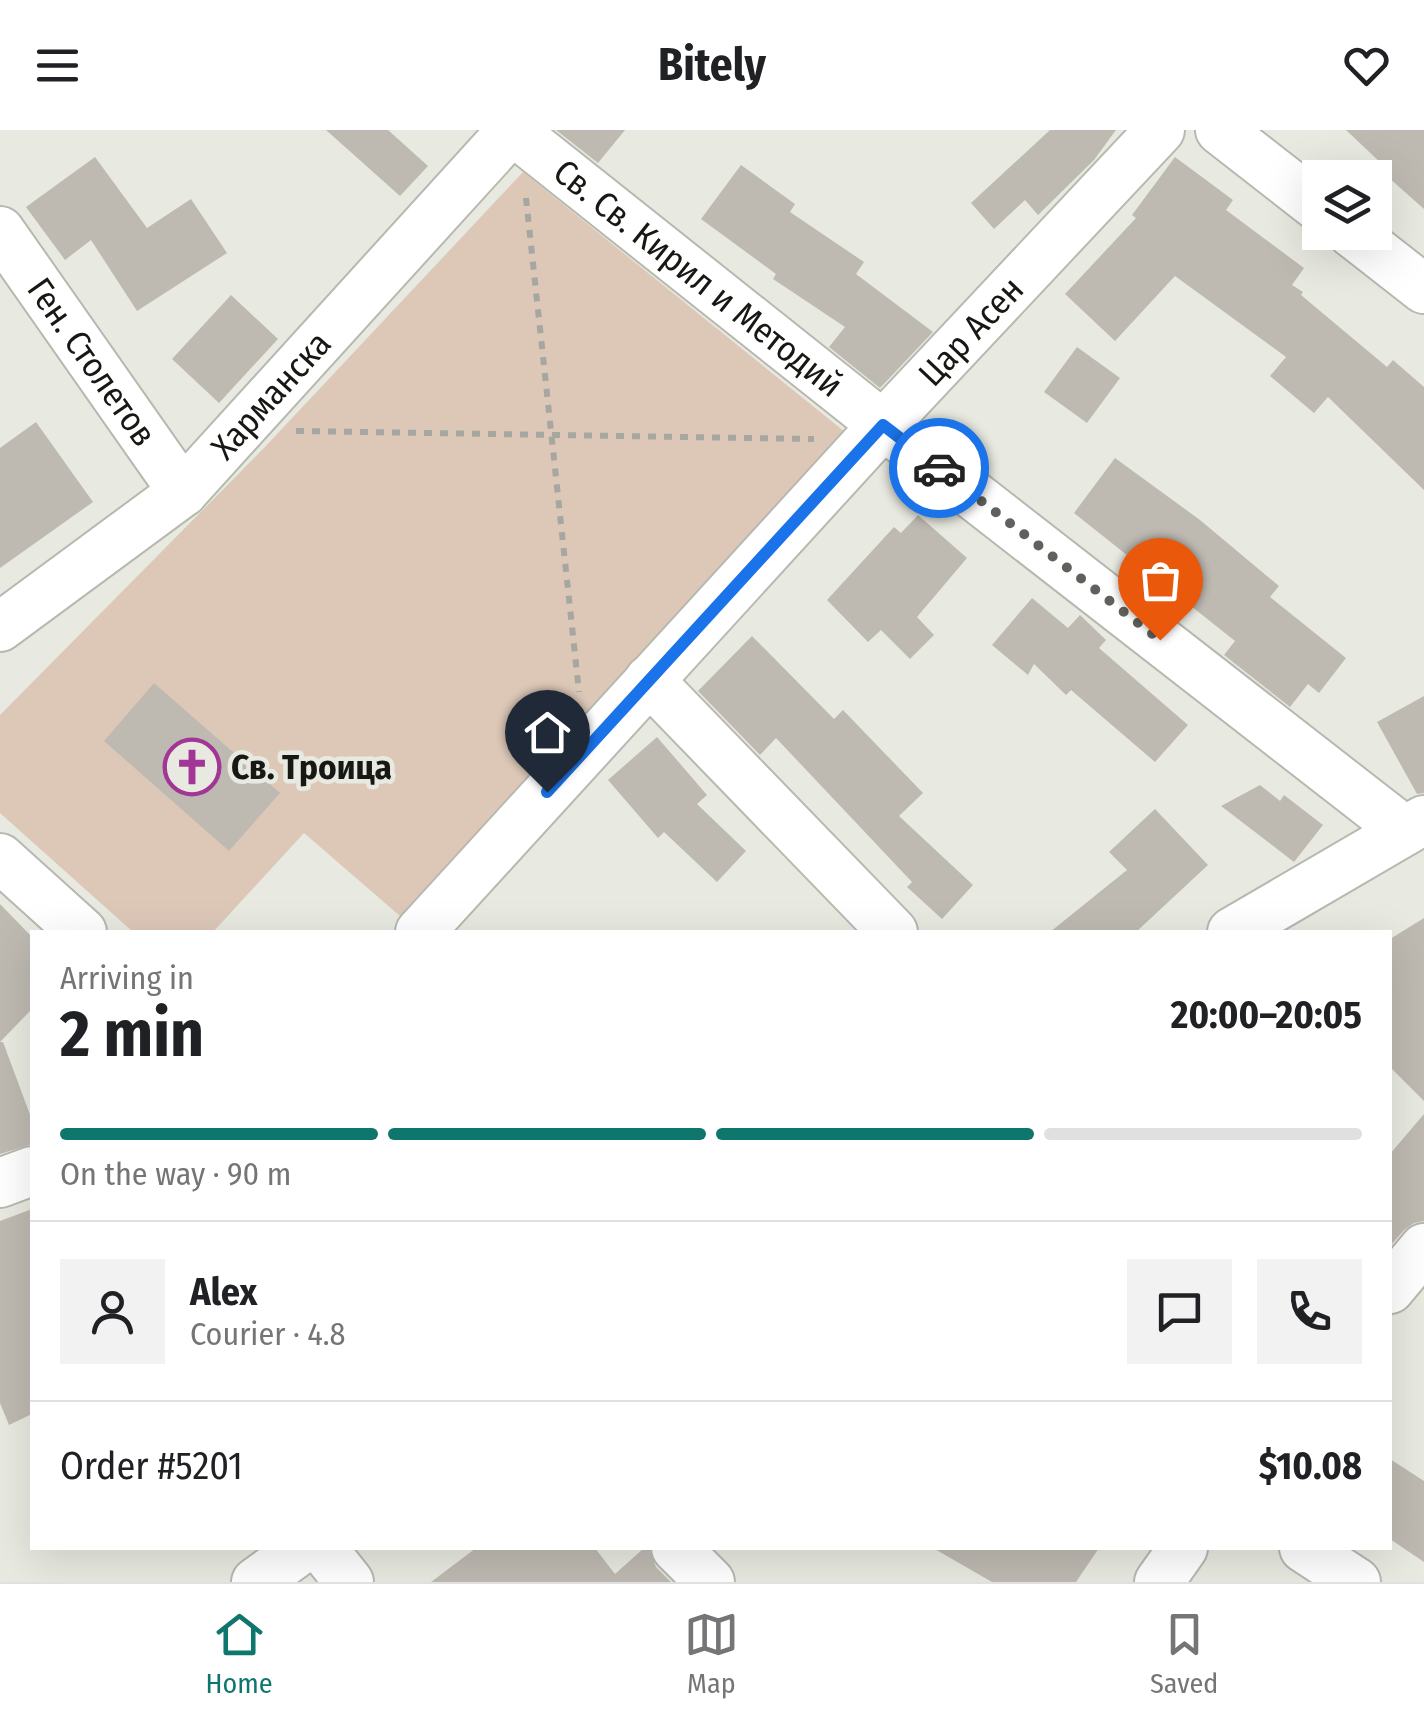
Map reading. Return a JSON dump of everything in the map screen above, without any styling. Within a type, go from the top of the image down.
[{"type":"street","name":"Св. Св. Кирил и Методий","points":[[512,130],[883,425],[1414,825]]},
{"type":"street","name":"Харманска","points":[[0,627],[183,492],[512,130]]},
{"type":"street","name":"Цар Асен","points":[[422,930],[883,425],[1160,130]]},
{"type":"street","points":[[1220,130],[1302,194]]},
{"type":"street","name":"Ген. Столетов","points":[[0,231],[183,492]]},
{"type":"street","points":[[1374,250],[1424,289]]},
{"type":"street","points":[[649,680],[892,930]]},
{"type":"street","points":[[1235,930],[1414,825]]},
{"type":"street","points":[[0,858],[80,930]]},
{"type":"street","points":[[0,1183],[30,1173]]},
{"type":"street","points":[[1392,1287],[1424,1248]]},
{"type":"street","points":[[256,1582],[299,1550]]},
{"type":"street","points":[[324,1550],[349,1582]]},
{"type":"street","points":[[678,1550],[710,1582]]},
{"type":"street","points":[[1159,1582],[1182,1550]]},
{"type":"street","points":[[1307,1550],[1356,1582]]},
{"type":"path","points":[[525,190],[580,704]]},
{"type":"path","points":[[280,431],[817,440]]},
{"type":"shaded area","points":[[523,172],[855,440],[415,929],[304,833],[215,930],[131,930],[0,813],[0,715],[263,449]]},
{"type":"building","points":[[326,130],[388,130],[428,166],[400,196]]},
{"type":"building","points":[[556,130],[625,130],[598,163]]},
{"type":"building","points":[[1050,130],[1116,130],[1094,160],[1038,215],[1025,200],[994,229],[971,203]]},
{"type":"building","points":[[1346,130],[1424,130],[1424,209],[1392,181],[1392,160],[1378,160]]},
{"type":"building","points":[[95,157],[147,228],[191,199],[227,253],[137,311],[91,240],[65,260],[26,207]]},
{"type":"building","points":[[1175,157],[1233,200],[1226,210],[1304,268],[1292,285],[1303,292],[1301,295],[1387,367],[1393,360],[1424,387],[1424,490],[1328,397],[1314,413],[1270,376],[1286,357],[1175,276],[1115,341],[1065,294],[1136,218],[1132,215]]},
{"type":"building","points":[[741,165],[795,204],[790,212],[864,262],[856,274],[933,332],[880,388],[829,347],[845,327],[773,279],[776,274],[701,219]]},
{"type":"building","points":[[231,295],[278,339],[219,403],[172,359]]},
{"type":"building","points":[[1077,347],[1120,378],[1087,423],[1044,392]]},
{"type":"building","points":[[36,422],[93,502],[0,568],[0,448]]},
{"type":"building","points":[[1115,458],[1200,520],[1279,586],[1270,597],[1346,658],[1319,693],[1308,684],[1290,707],[1224,655],[1235,641],[1074,513]]},
{"type":"building","points":[[918,515],[967,558],[917,617],[934,635],[910,659],[881,630],[868,642],[827,600],[894,527],[901,533]]},
{"type":"building","points":[[1032,598],[1068,628],[1080,615],[1106,640],[1099,648],[1188,725],[1155,762],[1071,690],[1066,695],[1034,664],[1028,675],[992,645]]},
{"type":"building","points":[[752,636],[834,719],[843,710],[923,793],[899,816],[973,885],[942,919],[907,887],[912,882],[776,738],[760,755],[698,691]]},
{"type":"building","name":"Св. Троица","points":[[154,683],[280,793],[229,851],[104,741]]},
{"type":"building","points":[[1424,696],[1424,793],[1417,794],[1377,722]]},
{"type":"building","points":[[657,737],[707,795],[697,804],[746,851],[717,882],[664,832],[658,838],[608,780]]},
{"type":"building","points":[[1260,785],[1280,801],[1284,795],[1323,825],[1294,862],[1221,806]]},
{"type":"building","points":[[1155,809],[1208,865],[1138,930],[1052,930],[1127,870],[1109,852]]},
{"type":"building","points":[[0,904],[30,935],[30,1011],[0,1042]]},
{"type":"building","points":[[1424,918],[1424,1101],[1392,1069],[1392,938]]},
{"type":"building","points":[[3,1042],[30,1115],[30,1145],[0,1154]]},
{"type":"building","points":[[1424,1114],[1424,1221],[1404,1230],[1392,1244],[1392,1152]]},
{"type":"building","points":[[30,1210],[30,1415],[9,1425],[0,1403],[0,1221]]},
{"type":"building","points":[[1392,1460],[1424,1481],[1424,1562],[1392,1540]]},
{"type":"building","points":[[473,1550],[597,1550],[615,1574],[642,1550],[650,1550],[656,1567],[671,1582],[431,1582]]},
{"type":"building","points":[[936,1550],[1098,1550],[1076,1582],[992,1582]]},
{"type":"way so far","points":[[939,468],[1160,640]]},
{"type":"place","name":"Св. Троица","points":[[192,767]]},
{"type":"route","points":[[547,792],[883,425],[939,468]]}]
